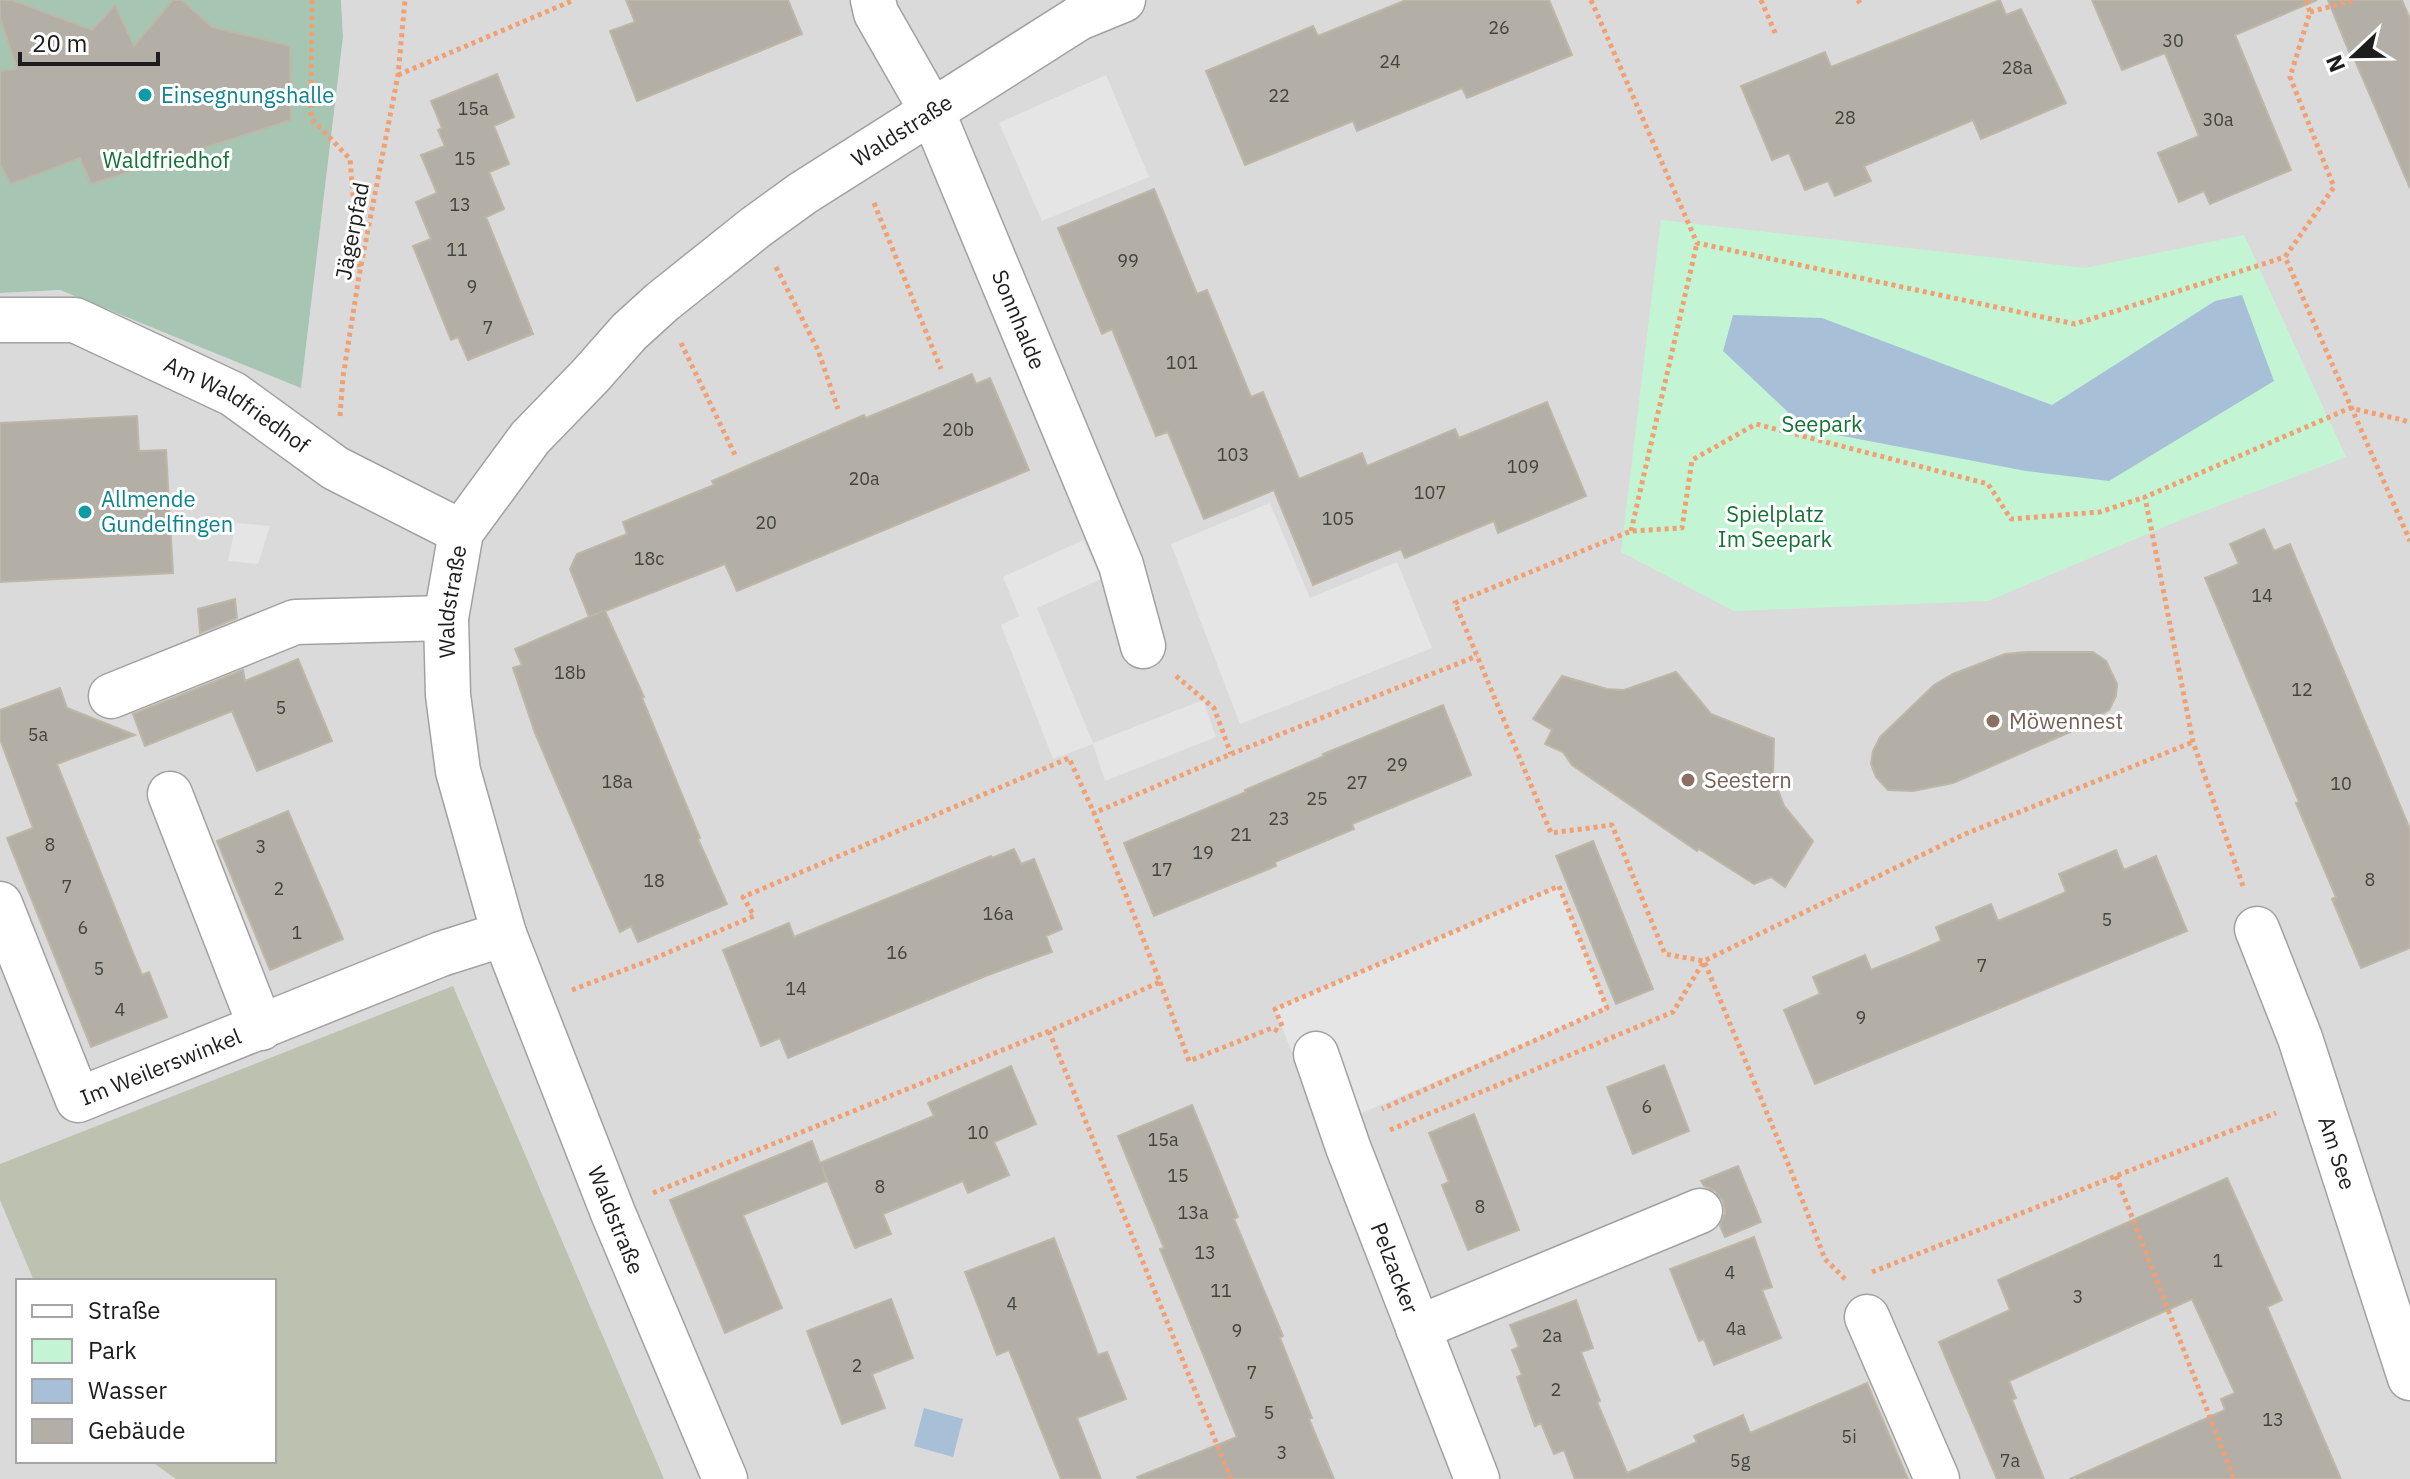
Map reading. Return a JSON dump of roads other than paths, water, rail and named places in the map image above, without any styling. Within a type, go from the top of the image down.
[{"type":"street","name":"Sonnhalde","points":[[873,0],[876,13],[932,111],[1121,565],[1143,646]]},
{"type":"street","name":"Waldstraße","points":[[725,1479],[530,1006],[504,934],[458,771],[448,695],[446,618],[461,532],[530,438],[629,332],[662,302],[803,193],[1079,18],[1123,0]]},
{"type":"street","name":"Am Waldfriedhof","points":[[0,320],[75,320],[233,394],[335,468],[461,532]]},
{"type":"street","points":[[111,696],[295,622],[446,618]]},
{"type":"street","name":"Im Weilerswinkel","points":[[170,794],[261,1028]]},
{"type":"street","name":"Im Weilerswinkel","points":[[0,904],[78,1100],[441,954],[504,934]]},
{"type":"street","name":"Am See","points":[[2257,929],[2300,1038],[2410,1378]]},
{"type":"street","name":"Pelzacker","points":[[1316,1054],[1477,1479]]},
{"type":"street","points":[[1418,1328],[1700,1211]]},
{"type":"street","points":[[1858,1292],[1937,1479]]},
{"type":"water","points":[[2242,295],[2274,381],[2109,481],[2026,471],[1806,429],[1723,351],[1733,315],[1822,318],[2052,405],[2215,301]]},
{"type":"water","points":[[924,1408],[963,1419],[953,1457],[914,1446]]},
{"type":"place","name":"Einsegnungshalle","points":[[145,95]]},
{"type":"place","name":"Allmende Gundelfingen","points":[[85,512]]},
{"type":"place","name":"Möwennest","points":[[1993,721]]},
{"type":"place","name":"Seestern","points":[[1688,780]]},
{"type":"park label","name":"Waldfriedhof","points":[[166,160]]},
{"type":"park label","name":"Seepark","points":[[1822,424]]},
{"type":"park label","name":"Spielplatz Im Seepark","points":[[1775,526]]}]
